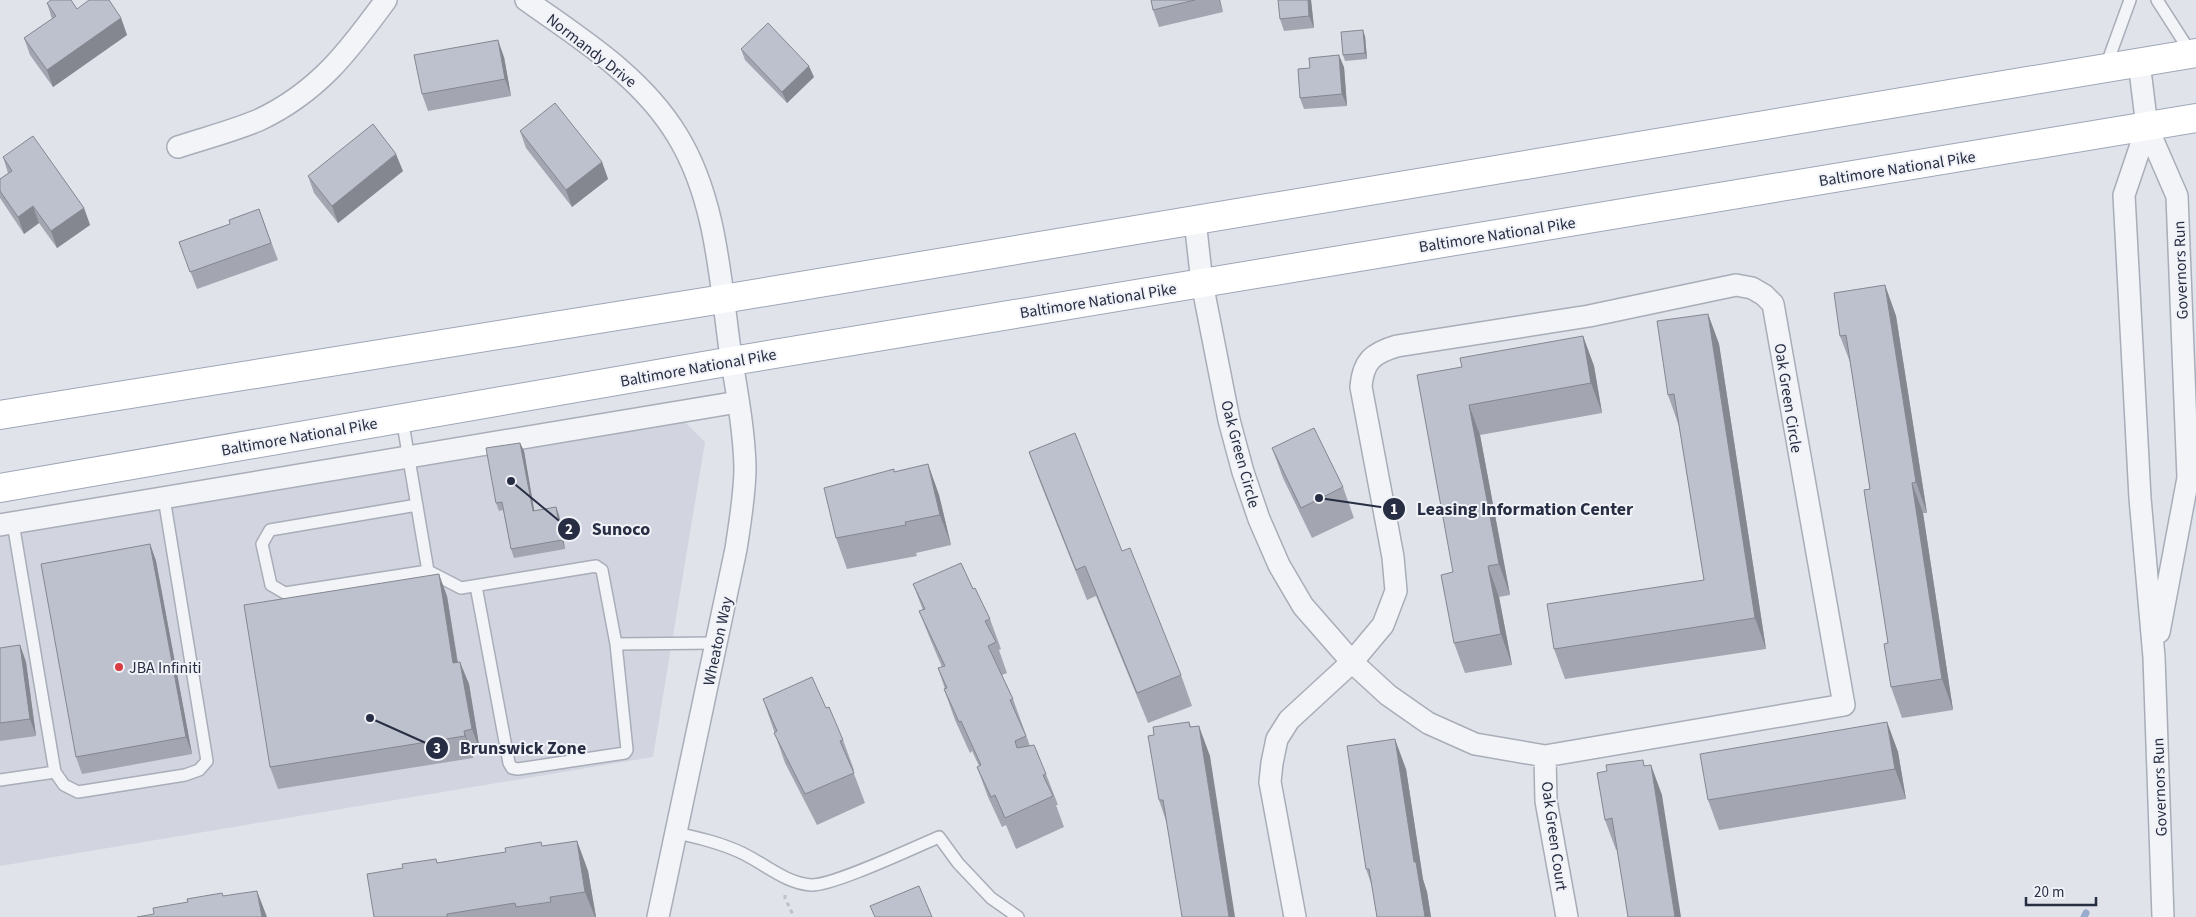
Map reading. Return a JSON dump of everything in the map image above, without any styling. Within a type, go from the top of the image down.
[{"type":"main road","points":[[0,415],[723,299],[2194,53]]},
{"type":"main road","name":"Baltimore National Pike","points":[[0,488],[732,361],[2196,118]]},
{"type":"street","points":[[178,147],[258,120],[298,98],[322,79],[349,50],[386,0]]},
{"type":"street","name":"Normandy Drive","points":[[526,0],[597,50],[630,77],[655,104],[677,134],[694,166],[707,204],[732,361]]},
{"type":"street","name":"Governors Run","points":[[2139,62],[2147,127],[2177,196],[2188,478],[2154,657]]},
{"type":"street","name":"Governors Run","points":[[2147,127],[2124,195],[2140,498],[2154,657],[2163,917]]},
{"type":"street","name":"Oak Green Circle","points":[[1195,220],[1202,283],[1229,420],[1243,472],[1258,519],[1279,565],[1303,606],[1352,662],[1388,695],[1428,723],[1475,744],[1545,756],[1844,705],[1773,304],[1764,295],[1752,288],[1736,285],[1589,316],[1397,346],[1380,351],[1369,360],[1362,376],[1361,387],[1393,557],[1396,590],[1383,625],[1352,662]]},
{"type":"street","name":"Wheaton Way","points":[[658,917],[717,643],[743,504],[745,466],[732,361]]},
{"type":"street","points":[[6,524],[738,402]]},
{"type":"street","points":[[1295,917],[1270,782],[1272,763],[1278,738],[1289,720],[1352,662]]},
{"type":"street","name":"Oak Green Court","points":[[1545,756],[1546,801],[1567,917]]},
{"type":"lane","points":[[2105,68],[2130,0]]},
{"type":"lane","points":[[2157,0],[2194,53]]},
{"type":"lane","points":[[402,418],[428,571]]},
{"type":"lane","points":[[6,524],[54,772],[64,785],[78,792],[185,775],[199,770],[207,761],[164,498]]},
{"type":"lane","points":[[417,505],[270,530],[262,544],[271,585],[285,593],[428,571],[461,588],[596,566],[602,570],[616,644],[627,750],[625,753],[518,770],[512,768],[509,763],[476,586]]},
{"type":"lane","points":[[616,644],[717,643]]},
{"type":"lane","points":[[0,780],[54,772]]},
{"type":"lane","points":[[677,833],[722,844],[789,879],[812,885],[839,878],[940,837],[958,864],[991,898],[1018,917]]},
{"type":"path","points":[[785,898],[794,917]]},
{"type":"shaded area","points":[[668,405],[705,442],[653,757],[0,866],[0,515]]},
{"type":"building","points":[[51,0],[71,0],[77,9],[89,0],[109,0],[121,18],[47,70],[24,38],[56,16],[47,3]]},
{"type":"building","points":[[1151,0],[1195,0],[1153,10]]},
{"type":"building","points":[[1278,0],[1308,0],[1309,16],[1280,19]]},
{"type":"building","points":[[768,23],[809,66],[782,92],[741,49]]},
{"type":"building","points":[[1363,30],[1365,53],[1343,55],[1341,32]]},
{"type":"building","points":[[498,40],[505,79],[422,94],[414,55]]},
{"type":"building","points":[[1339,55],[1342,94],[1300,98],[1298,69],[1310,68],[1309,58]]},
{"type":"building","points":[[555,103],[602,162],[566,190],[520,131]]},
{"type":"building","points":[[373,124],[396,154],[332,206],[308,176]]},
{"type":"building","points":[[33,136],[84,208],[51,231],[33,206],[18,217],[0,191],[0,179],[12,171],[3,157]]},
{"type":"building","points":[[259,209],[271,243],[190,272],[179,242],[230,224],[229,220]]},
{"type":"building","points":[[1885,285],[1916,482],[1912,483],[1942,679],[1891,687],[1884,644],[1888,643],[1864,490],[1870,489],[1846,335],[1840,336],[1834,293]]},
{"type":"building","points":[[1708,314],[1755,618],[1554,649],[1547,604],[1704,580],[1674,394],[1668,395],[1657,321]]},
{"type":"building","points":[[1583,336],[1591,383],[1469,405],[1499,564],[1488,566],[1501,634],[1454,643],[1441,575],[1453,572],[1417,375],[1462,367],[1460,358]]},
{"type":"building","points":[[1314,428],[1343,487],[1301,508],[1272,448]]},
{"type":"building","points":[[1075,433],[1122,551],[1130,548],[1181,675],[1137,693],[1085,566],[1076,570],[1029,452]]},
{"type":"building","points":[[520,443],[533,511],[556,507],[562,540],[511,549],[502,502],[496,503],[486,448]]},
{"type":"building","points":[[928,464],[940,515],[905,522],[906,525],[836,538],[824,488],[894,469],[894,472]]},
{"type":"building","name":"JBA Infiniti","points":[[150,544],[186,737],[76,757],[41,564]]},
{"type":"building","points":[[961,563],[990,619],[985,621],[996,642],[988,646],[1013,699],[1010,700],[1026,736],[1015,741],[1017,748],[1034,745],[1046,774],[1043,775],[1053,796],[1005,818],[995,795],[991,797],[977,767],[981,765],[944,689],[947,688],[938,668],[945,666],[919,611],[925,609],[913,584]]},
{"type":"building","points":[[439,574],[453,663],[460,662],[472,729],[464,731],[465,736],[270,767],[244,605]]},
{"type":"building","points":[[20,645],[30,719],[0,723],[0,648]]},
{"type":"building","points":[[812,677],[826,708],[829,707],[843,740],[840,741],[854,773],[805,794],[774,733],[777,731],[763,699]]},
{"type":"building","points":[[1189,722],[1190,727],[1199,726],[1229,917],[1182,917],[1163,800],[1159,800],[1148,736],[1154,735],[1153,727]]},
{"type":"building","points":[[1887,722],[1895,769],[1708,800],[1700,754]]},
{"type":"building","points":[[1395,739],[1414,862],[1416,862],[1425,917],[1377,917],[1369,869],[1366,869],[1347,746]]},
{"type":"building","points":[[1643,760],[1644,766],[1651,765],[1675,917],[1628,917],[1612,818],[1605,820],[1597,773],[1607,771],[1606,765]]},
{"type":"building","points":[[577,841],[585,892],[550,897],[551,902],[516,907],[515,903],[447,914],[447,917],[374,917],[367,874],[403,868],[402,864],[436,859],[437,863],[506,852],[505,848],[541,842],[542,846]]},
{"type":"building","points":[[919,886],[932,917],[875,917],[870,906]]},
{"type":"building","points":[[257,891],[262,917],[137,917],[154,914],[153,908],[188,902],[187,899],[222,893],[223,896]]},
{"type":"waterway","points":[[2084,917],[2086,913]]},
{"type":"place","name":"Sunoco","points":[[511,481]]},
{"type":"place","name":"Leasing Information Center","points":[[1319,498]]},
{"type":"place","name":"JBA Infiniti","points":[[119,667]]},
{"type":"place","name":"Brunswick Zone","points":[[370,718]]}]
